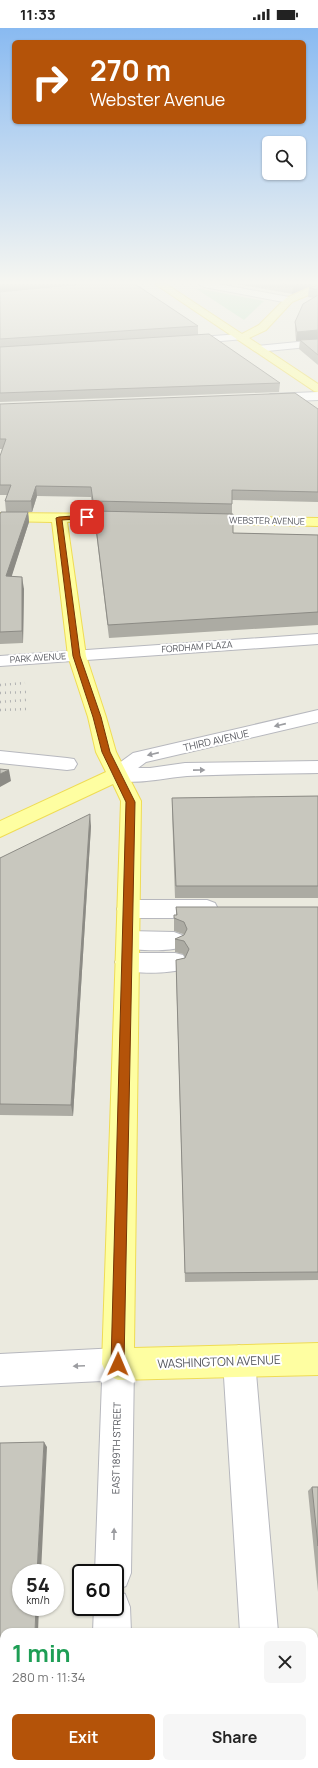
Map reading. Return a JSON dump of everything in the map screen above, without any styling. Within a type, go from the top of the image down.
[{"type":"main road","points":[[282,365],[318,389]]},
{"type":"main road","points":[[0,517],[142,518]]},
{"type":"main road","name":"EAST 189TH STREET","points":[[59,518],[77,656],[97,717],[106,752],[131,802],[118,1364]]},
{"type":"main road","name":"WEBSTER AVENUE","points":[[190,519],[318,522]]},
{"type":"main road","name":"THIRD AVENUE","points":[[0,830],[118,774]]},
{"type":"main road","name":"WASHINGTON AVENUE","points":[[118,1364],[318,1359]]},
{"type":"street","points":[[257,398],[318,396]]},
{"type":"street","name":"FORDHAM PLAZA","points":[[77,656],[318,639]]},
{"type":"street","name":"PARK AVENUE","points":[[0,661],[77,656]]},
{"type":"street","name":"THIRD AVENUE","points":[[118,774],[140,757],[318,716]]},
{"type":"street","points":[[0,757],[67,764]]},
{"type":"street","name":"THIRD AVENUE","points":[[118,774],[150,775],[185,770],[318,767]]},
{"type":"street","points":[[128,909],[224,909]]},
{"type":"street","points":[[127,951],[175,951]]},
{"type":"street","points":[[239,1361],[259,1628]]},
{"type":"street","name":"WASHINGTON AVENUE","points":[[0,1370],[118,1364]]},
{"type":"street","name":"EAST 189TH STREET","points":[[113,1564],[118,1364]]},
{"type":"street","points":[[112,1616],[112,1628]]},
{"type":"building","points":[[0,365],[254,365],[280,383],[0,393]]},
{"type":"building","points":[[295,393],[318,409],[318,492],[232,490],[232,504],[93,501],[91,487],[36,486],[31,501],[5,501],[11,485],[0,485],[0,456],[6,439],[0,439],[0,404]]},
{"type":"building","points":[[94,511],[233,514],[233,533],[318,535],[318,612],[108,625]]},
{"type":"building","points":[[1,512],[28,512],[6,576],[22,577],[22,631],[0,632]]},
{"type":"building","points":[[0,769],[9,770],[0,774]]},
{"type":"building","points":[[318,796],[318,886],[176,886],[172,798]]},
{"type":"building","points":[[90,814],[71,1105],[0,1104],[0,858]]},
{"type":"building","points":[[176,907],[318,907],[318,1272],[185,1273],[176,960],[185,958],[189,949],[184,941],[175,939],[184,935],[187,929],[184,922],[174,918],[174,915],[177,915]]},
{"type":"building","points":[[44,1442],[37,1564],[12,1564],[12,1616],[36,1616],[35,1628],[0,1628],[0,1443]]},
{"type":"building","points":[[312,1487],[318,1487],[318,1546]]},
{"type":"railway","points":[[0,685],[25,683]]},
{"type":"railway","points":[[0,693],[26,692]]},
{"type":"railway","points":[[0,702],[26,700]]},
{"type":"railway","points":[[0,710],[27,709]]},
{"type":"route","points":[[87,517],[59,518],[77,656],[97,717],[106,752],[131,802],[118,1364]]}]
